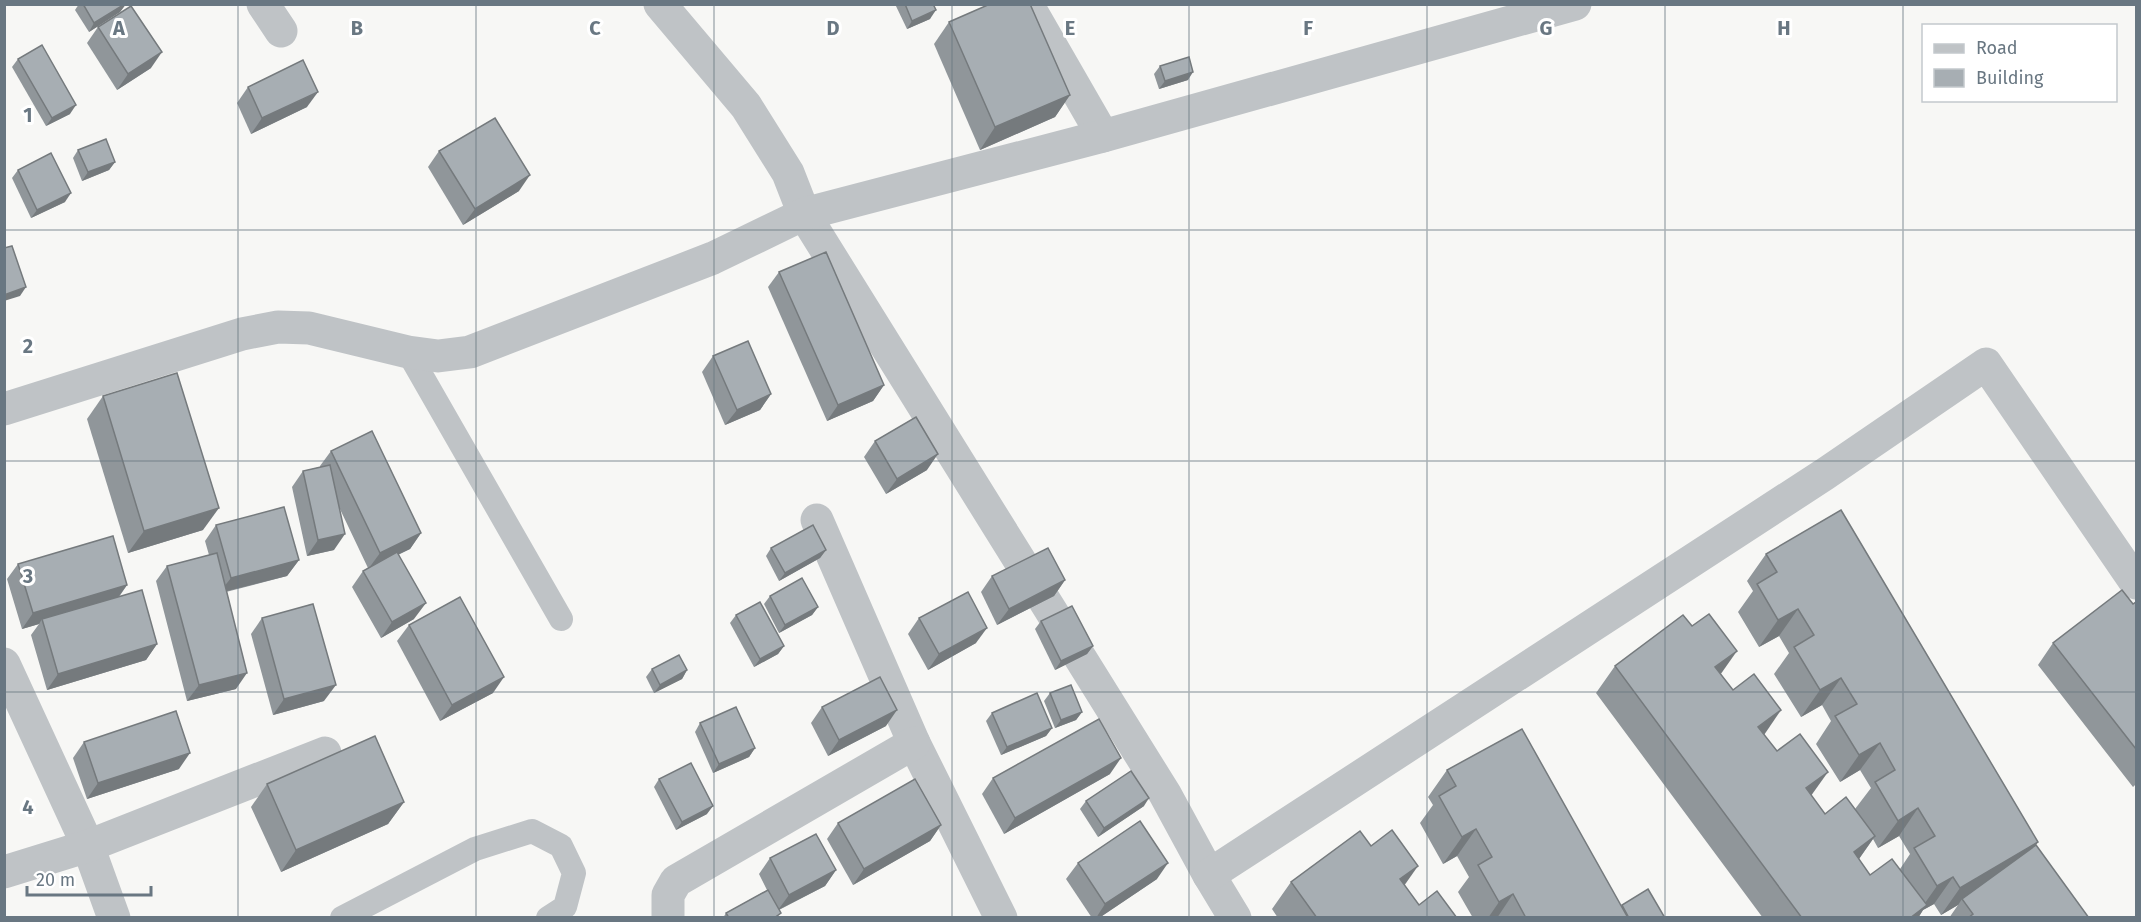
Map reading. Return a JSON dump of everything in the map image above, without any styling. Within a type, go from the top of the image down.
[{"type":"street","points":[[262,4],[281,31]]},
{"type":"street","points":[[660,4],[746,106],[788,173],[804,214],[1165,794],[1235,918]]},
{"type":"street","points":[[1027,4],[1103,136]]},
{"type":"street","points":[[4,409],[242,334],[278,327],[309,328],[408,352],[438,356],[470,352],[713,258],[804,214],[1103,136],[1575,4]]},
{"type":"street","points":[[1209,875],[1825,474],[1986,364],[2136,584]]},
{"type":"street","points":[[817,520],[914,743],[1002,918]]},
{"type":"street","points":[[4,664],[88,846],[114,918]]},
{"type":"street","points":[[668,918],[668,895],[676,881],[914,743]]},
{"type":"street","points":[[4,872],[88,846],[325,753]]},
{"type":"lane","points":[[408,352],[561,620]]},
{"type":"lane","points":[[342,918],[475,849],[532,831],[561,846],[574,873],[565,907],[548,918]]},
{"type":"building","points":[[83,4],[125,4],[94,23]]},
{"type":"building","points":[[905,4],[933,4],[936,10],[912,21]]},
{"type":"building","points":[[990,4],[1030,4],[1070,95],[995,127],[949,22]]},
{"type":"building","points":[[131,6],[162,52],[128,74],[98,27]]},
{"type":"building","points":[[42,45],[76,105],[52,118],[18,59]]},
{"type":"building","points":[[1189,57],[1193,72],[1165,81],[1160,66]]},
{"type":"building","points":[[303,60],[318,92],[262,118],[248,87]]},
{"type":"building","points":[[495,118],[530,175],[475,209],[439,151]]},
{"type":"building","points":[[106,139],[115,162],[88,172],[78,150]]},
{"type":"building","points":[[51,153],[71,193],[37,210],[18,170]]},
{"type":"building","points":[[12,246],[26,287],[4,295],[4,248]]},
{"type":"building","points":[[826,252],[884,385],[838,405],[779,272]]},
{"type":"building","points":[[748,341],[771,394],[737,410],[713,356]]},
{"type":"building","points":[[177,373],[219,508],[144,531],[103,396]]},
{"type":"building","points":[[916,417],[938,454],[897,479],[875,441]]},
{"type":"building","points":[[372,431],[421,533],[380,553],[331,451]]},
{"type":"building","points":[[330,465],[345,534],[318,540],[303,471]]},
{"type":"building","points":[[284,507],[299,560],[231,578],[216,525]]},
{"type":"building","points":[[1841,510],[2038,842],[1960,888],[1953,877],[1937,886],[1914,848],[1935,836],[1918,808],[1898,821],[1875,782],[1895,770],[1880,743],[1859,755],[1835,716],[1857,704],[1841,678],[1820,690],[1794,647],[1814,635],[1798,609],[1778,620],[1757,584],[1777,572],[1766,554]]},
{"type":"building","points":[[813,525],[826,550],[785,573],[771,548]]},
{"type":"building","points":[[113,536],[127,585],[33,613],[18,564]]},
{"type":"building","points":[[1048,548],[1065,580],[1009,609],[992,576]]},
{"type":"building","points":[[397,552],[426,603],[392,622],[363,571]]},
{"type":"building","points":[[217,553],[247,673],[199,685],[167,566]]},
{"type":"building","points":[[802,578],[818,607],[785,625],[770,596]]},
{"type":"building","points":[[142,590],[157,644],[58,674],[42,619]]},
{"type":"building","points":[[2122,590],[2133,604],[2136,602],[2136,749],[2053,643]]},
{"type":"building","points":[[968,592],[987,628],[939,654],[919,618]]},
{"type":"building","points":[[460,597],[504,677],[452,705],[409,625]]},
{"type":"building","points":[[760,602],[784,646],[760,659],[736,615]]},
{"type":"building","points":[[313,604],[336,685],[284,699],[262,618]]},
{"type":"building","points":[[1072,606],[1093,646],[1061,661],[1041,621]]},
{"type":"building","points":[[1709,614],[1737,651],[1715,667],[1733,690],[1754,674],[1781,710],[1758,727],[1777,751],[1800,734],[1828,772],[1806,788],[1825,814],[1846,797],[1875,836],[1854,852],[1870,875],[1892,859],[1927,905],[1910,918],[1802,918],[1615,666],[1683,615],[1692,626]]},
{"type":"building","points":[[679,655],[687,670],[660,685],[652,669]]},
{"type":"building","points":[[880,677],[897,710],[839,740],[822,707]]},
{"type":"building","points":[[1071,685],[1082,712],[1061,720],[1050,693]]},
{"type":"building","points":[[1037,693],[1052,728],[1007,747],[992,713]]},
{"type":"building","points":[[736,707],[755,748],[719,764],[700,723]]},
{"type":"building","points":[[176,711],[190,753],[98,783],[84,742]]},
{"type":"building","points":[[1099,719],[1121,758],[1015,818],[993,778]]},
{"type":"building","points":[[1522,729],[1628,918],[1526,918],[1513,894],[1499,902],[1478,865],[1492,857],[1476,829],[1462,837],[1439,796],[1456,786],[1447,770]]},
{"type":"building","points":[[375,736],[404,802],[296,850],[267,784]]},
{"type":"building","points":[[691,763],[713,806],[682,822],[659,779]]},
{"type":"building","points":[[1131,771],[1149,798],[1104,828],[1086,801]]},
{"type":"building","points":[[915,779],[941,825],[864,869],[838,823]]},
{"type":"building","points":[[1140,821],[1168,863],[1105,904],[1078,863]]},
{"type":"building","points":[[1392,830],[1418,866],[1400,879],[1419,905],[1437,891],[1457,918],[1317,918],[1291,882],[1360,831],[1371,846]]},
{"type":"building","points":[[816,834],[836,870],[789,895],[770,858]]},
{"type":"building","points":[[2036,845],[2089,918],[1968,918],[1973,914],[1962,899]]},
{"type":"building","points":[[1648,889],[1665,918],[1629,918],[1622,905]]},
{"type":"building","points":[[768,890],[781,913],[774,918],[729,918],[726,913]]}]
